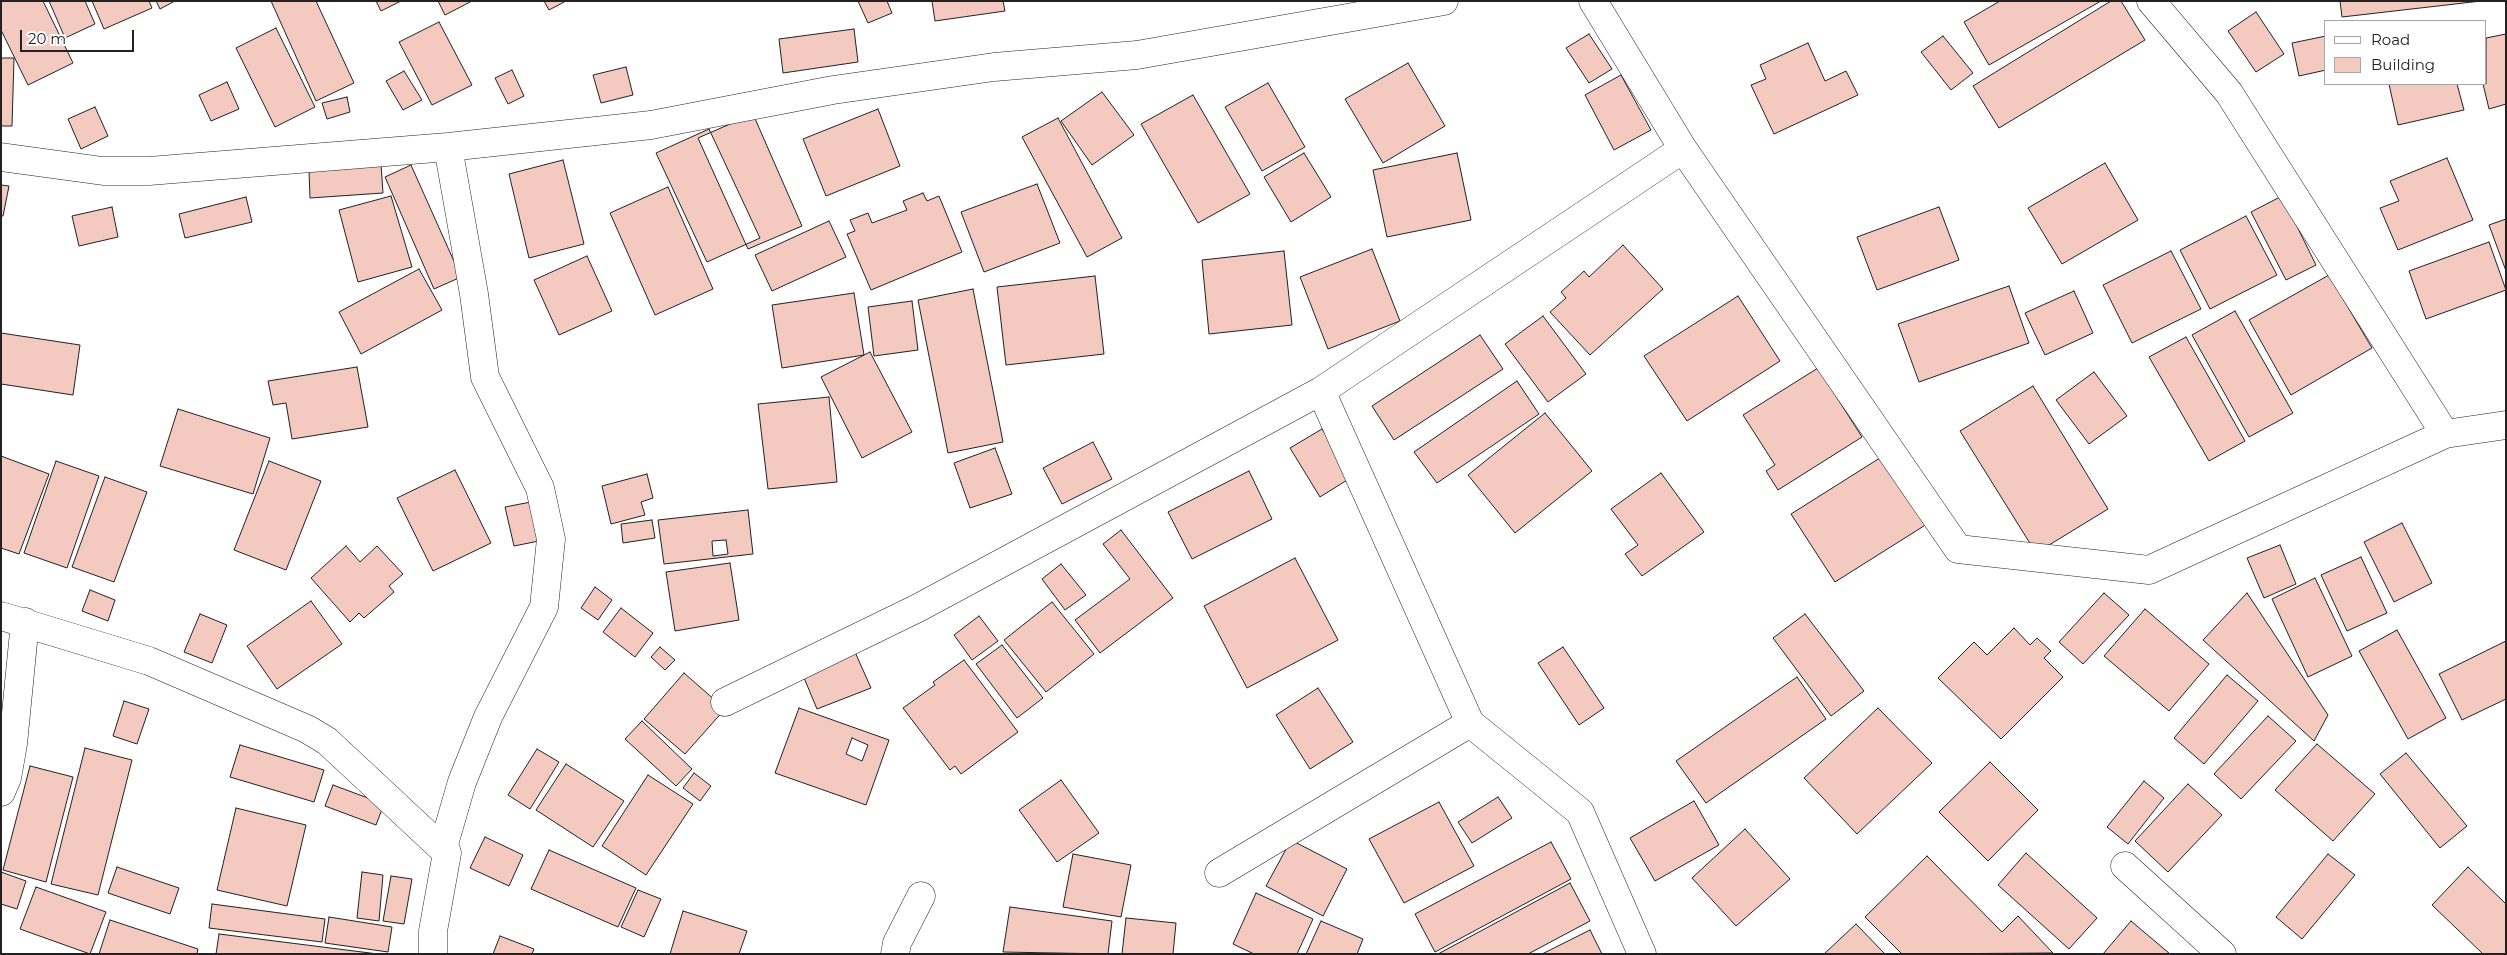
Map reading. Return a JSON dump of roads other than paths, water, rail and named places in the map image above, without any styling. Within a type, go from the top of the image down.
[{"type":"street","points":[[1,157],[95,171],[149,171],[448,147],[651,125],[833,90],[994,67],[1137,55],[1444,1]]},
{"type":"street","points":[[1593,1],[1683,149],[1958,549],[2149,570],[2445,434],[2506,425]]},
{"type":"street","points":[[2151,1],[2229,93],[2445,434]]},
{"type":"street","points":[[433,954],[433,931],[447,853],[444,844],[462,782],[488,717],[544,606],[551,539],[540,488],[484,377],[474,294],[448,147]]},
{"type":"street","points":[[725,702],[918,608],[1322,391],[1683,149]]},
{"type":"street","points":[[1322,391],[1470,723],[1580,812],[1642,954]]},
{"type":"street","points":[[1,792],[7,778],[12,744],[13,619],[149,661],[307,729],[328,742],[447,853]]},
{"type":"street","points":[[1219,873],[1470,723]]},
{"type":"street","points":[[2125,866],[2222,954]]},
{"type":"street","points":[[895,954],[897,943],[920,896]]}]
